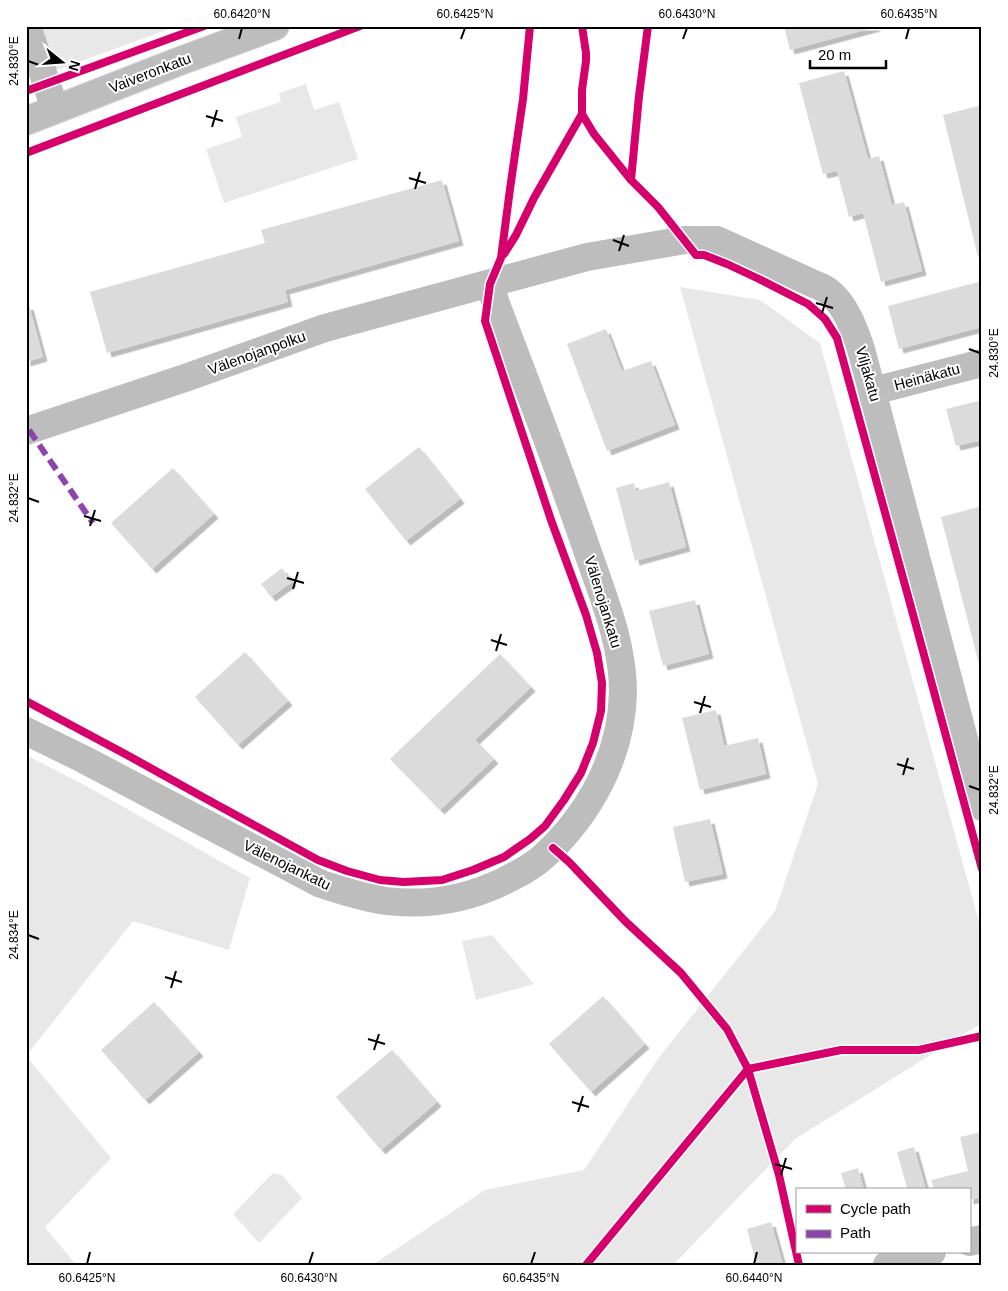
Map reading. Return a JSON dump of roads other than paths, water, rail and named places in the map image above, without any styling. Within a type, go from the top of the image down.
[{"type":"street","points":[[27,26],[55,110]]},
{"type":"street","name":"Vaiveronkatu","points":[[26,121],[275,26]]},
{"type":"street","name":"Viljakatu","points":[[490,284],[587,257],[685,240],[716,240],[814,284],[828,292],[837,301],[851,321],[861,349],[982,807]]},
{"type":"street","name":"Välenojanpolku","points":[[26,431],[188,377],[325,328],[490,284]]},
{"type":"street","name":"Välenojankatu","points":[[26,731],[321,884],[385,901],[407,903],[443,901],[467,896],[492,887],[535,864],[553,848],[574,826],[590,801],[604,775],[614,748],[620,721],[623,692],[620,658],[613,624],[559,469],[490,284]]},
{"type":"street","name":"Heinäkatu","points":[[873,391],[982,363]]},
{"type":"street","points":[[887,1265],[925,1254]]}]
